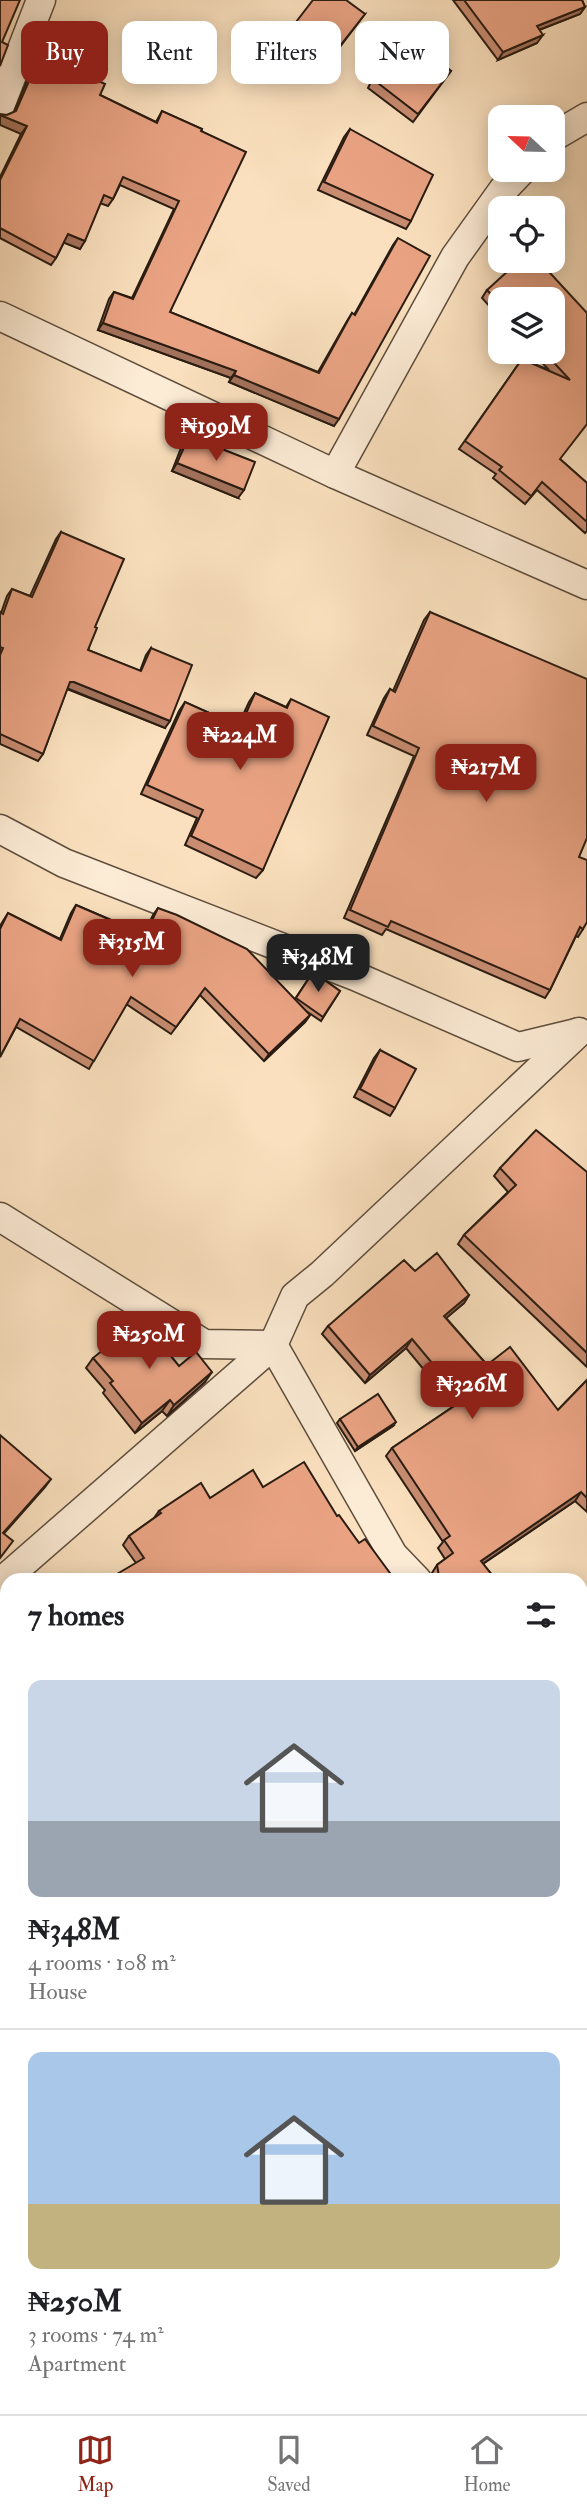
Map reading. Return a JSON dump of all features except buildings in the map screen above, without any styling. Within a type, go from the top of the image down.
[{"type":"street","points":[[0,106],[40,0]]},
{"type":"street","points":[[565,130],[587,117]]},
{"type":"street","points":[[335,474],[455,257],[511,182]]},
{"type":"street","points":[[0,316],[335,474],[587,585]]},
{"type":"street","points":[[0,829],[64,863],[355,976],[518,1047],[583,1037]]},
{"type":"street","points":[[11,1573],[273,1345],[295,1296],[583,1037]]},
{"type":"street","points":[[0,1217],[204,1344],[273,1345]]},
{"type":"street","points":[[273,1345],[393,1555],[410,1573]]}]
